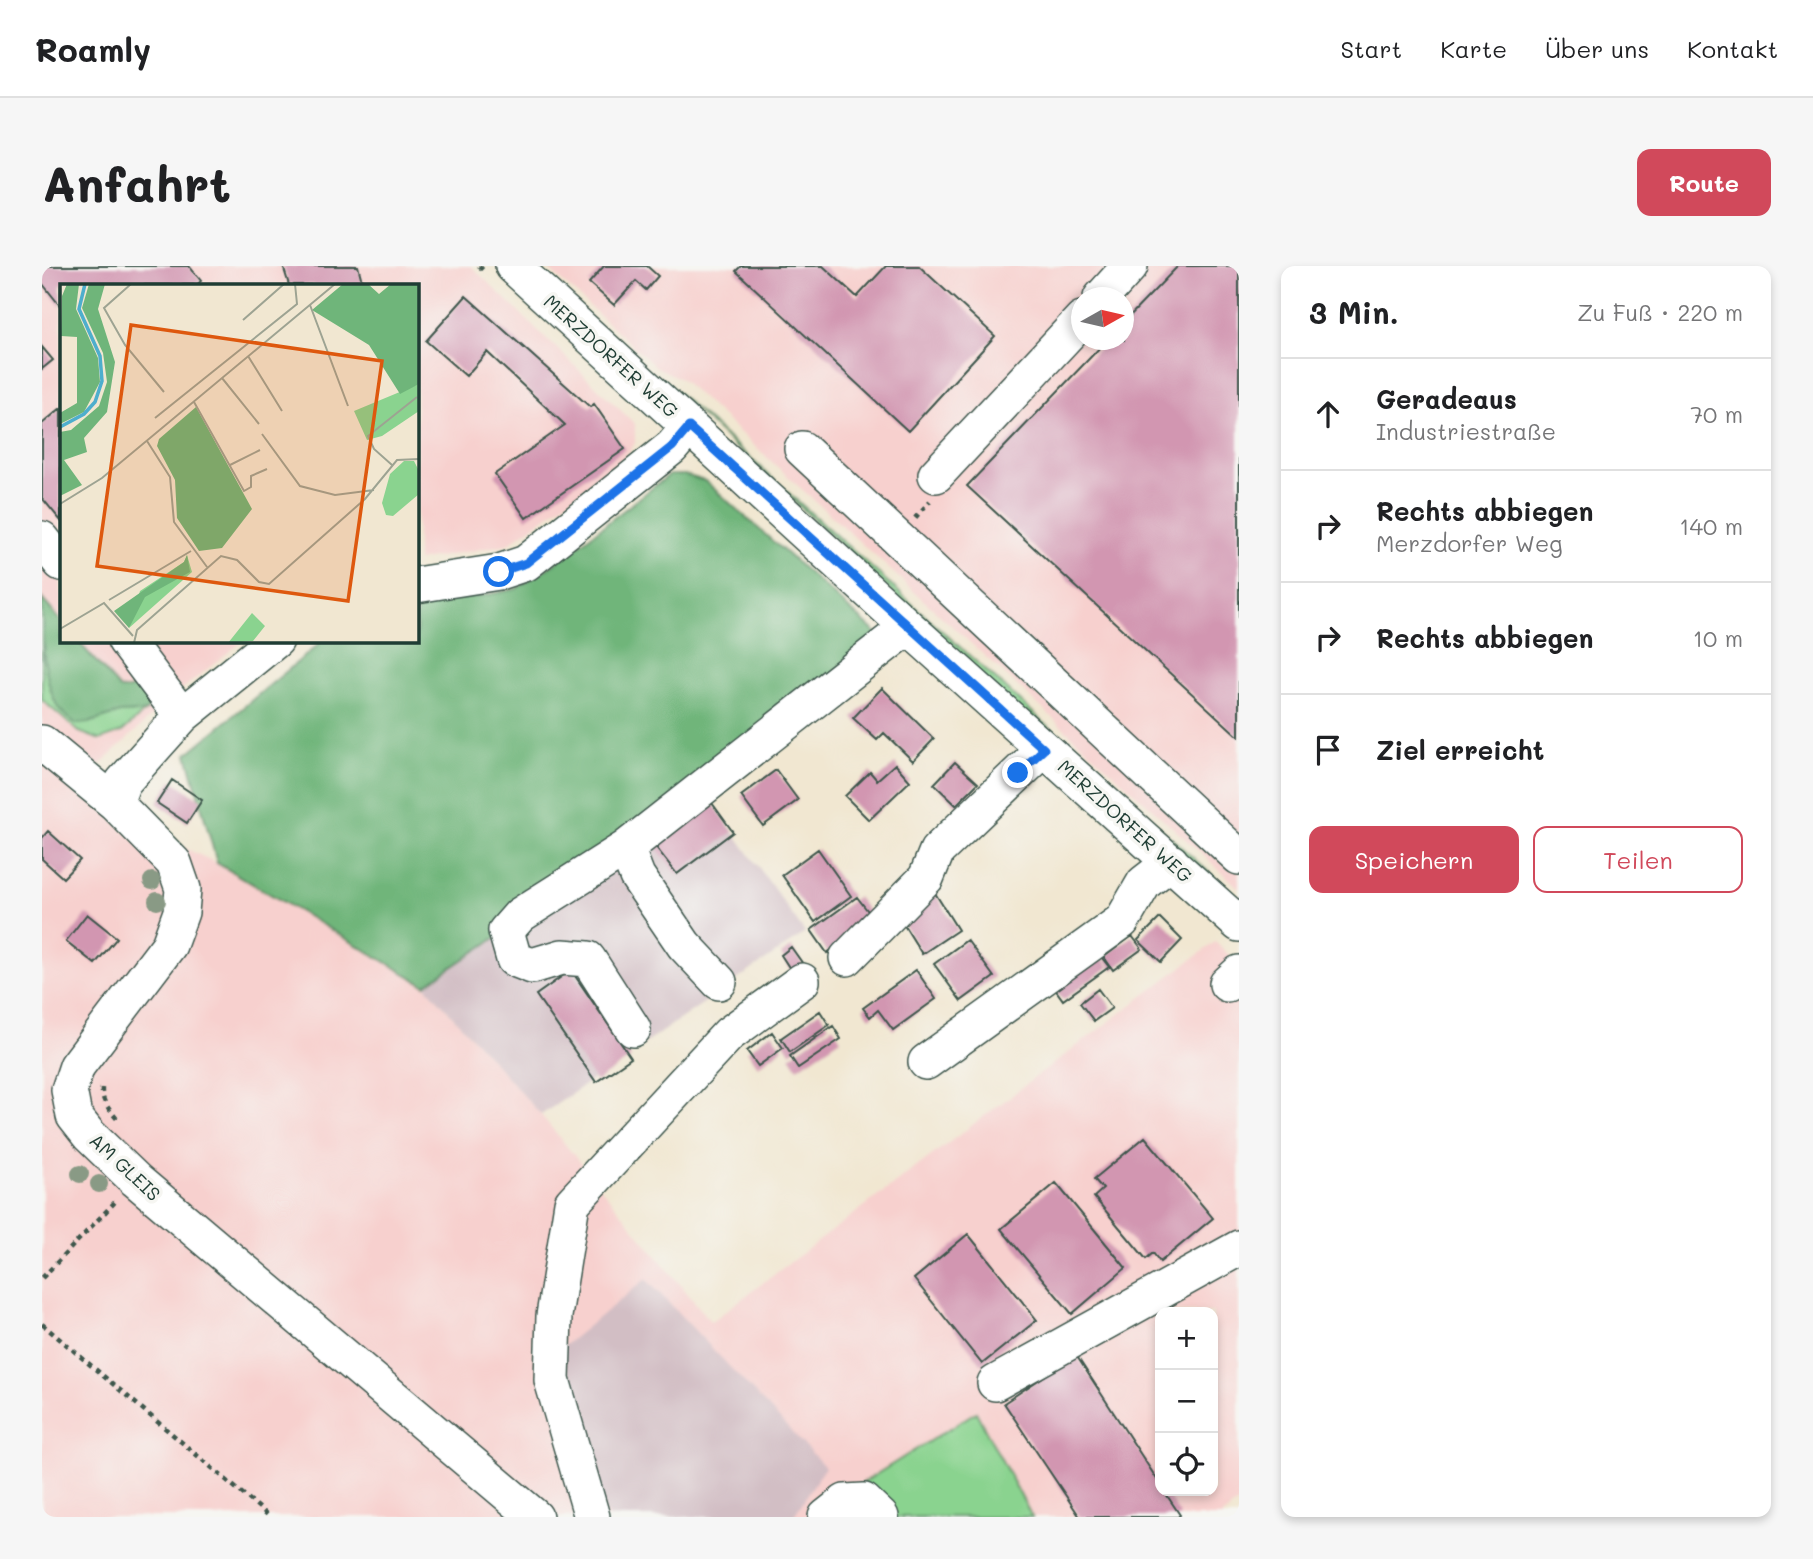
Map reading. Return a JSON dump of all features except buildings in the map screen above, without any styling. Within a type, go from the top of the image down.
[{"type":"street","points":[[1111,287],[1130,266]]},
{"type":"street","name":"MERZDORFER WEG","points":[[508,275],[689,427],[1239,925]]},
{"type":"street","points":[[934,487],[1071,331]]},
{"type":"street","points":[[418,585],[499,572],[526,563],[672,447],[689,427]]},
{"type":"street","points":[[802,449],[1239,857]]},
{"type":"street","points":[[42,539],[60,562]]},
{"type":"street","points":[[633,1029],[588,959],[562,957],[532,966],[514,959],[506,931],[520,915],[626,848],[908,627]]},
{"type":"street","points":[[126,642],[182,716]]},
{"type":"street","points":[[115,803],[123,782],[182,716],[274,642]]},
{"type":"street","name":"AM GLEIS","points":[[42,743],[115,803],[174,863],[183,889],[181,912],[169,945],[77,1066],[69,1090],[74,1116],[89,1135],[136,1180],[535,1517]]},
{"type":"street","points":[[847,958],[926,878],[937,851],[1044,749]]},
{"type":"street","points":[[626,848],[637,876],[684,945],[719,982]]},
{"type":"street","points":[[926,1062],[1122,921],[1144,883],[1171,862]]},
{"type":"street","points":[[592,1517],[552,1380],[554,1316],[572,1203],[729,1034],[802,981]]},
{"type":"street","points":[[995,1383],[1239,1248]]},
{"type":"street","points":[[826,1517],[845,1502],[864,1501],[881,1517]]},
{"type":"path","points":[[897,538],[934,487]]},
{"type":"path","points":[[103,1083],[101,1091],[105,1105],[122,1124]]},
{"type":"path","points":[[42,1278],[136,1180]]},
{"type":"path","points":[[42,1324],[270,1517]]},
{"type":"shaded area","points":[[42,266],[471,266],[635,424],[635,443],[622,462],[508,544],[418,561],[418,284],[60,284],[60,642],[242,642],[171,698],[89,775],[167,840],[217,863],[425,985],[541,1115],[711,1322],[1215,942],[1239,964],[1239,1502],[1221,1517],[1032,1517],[976,1412],[857,1517],[42,1517]]},
{"type":"shaded area","points":[[545,266],[1239,266],[1239,888],[681,379],[655,366]]},
{"type":"shaded area","points":[[709,797],[805,933],[541,1115],[425,985]]},
{"type":"shaded area","points":[[646,1279],[825,1467],[793,1517],[610,1517],[603,1511],[561,1348]]},
{"type":"green space","points":[[673,389],[1239,900],[1239,914]]},
{"type":"green space","points":[[669,475],[685,475],[705,481],[884,640],[515,925],[425,985],[217,863],[187,754],[320,642],[418,642],[418,604],[516,589],[554,564]]},
{"type":"green space","points":[[42,599],[60,620],[60,642],[79,642],[120,689],[130,689],[141,680],[157,701],[122,732],[100,740],[79,732],[42,700]]},
{"type":"green space","points":[[42,599],[60,620],[60,642],[79,642],[120,689],[130,689],[141,680],[157,701],[145,712],[120,713],[76,724],[59,709],[53,698],[46,671]]},
{"type":"green space","points":[[976,1412],[1032,1517],[857,1517],[840,1497]]},
{"type":"route","points":[[499,572],[526,563],[672,447],[689,427],[1044,749],[1018,773]]}]
